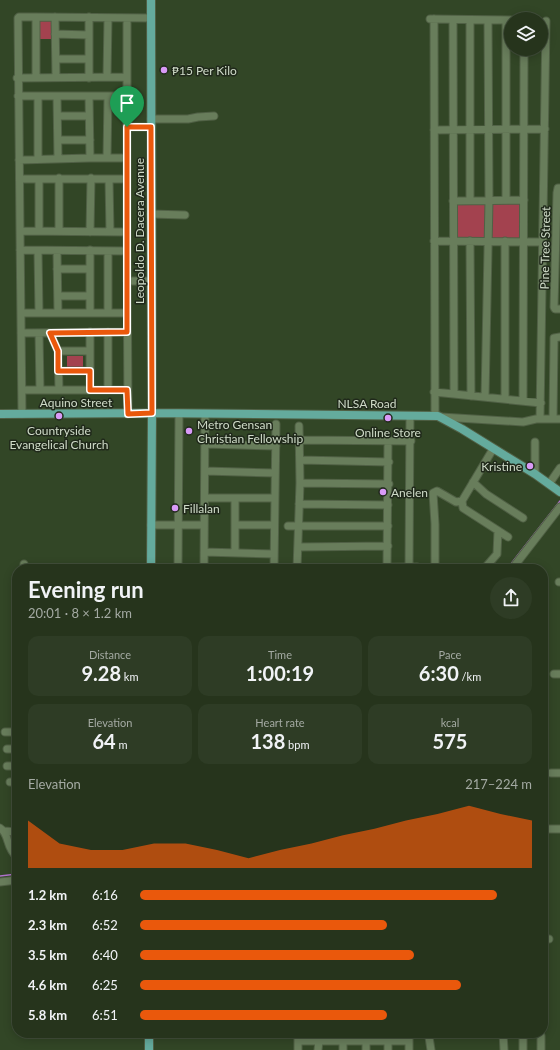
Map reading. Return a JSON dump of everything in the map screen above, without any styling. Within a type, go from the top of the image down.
[{"type":"main road","name":"Leopoldo D. Dacera Avenue","points":[[151,0],[151,564]]},
{"type":"main road","name":"Aquino Street","points":[[0,414],[152,413]]},
{"type":"main road","name":"NLSA Road","points":[[152,413],[438,416]]},
{"type":"main road","points":[[438,416],[494,449],[560,492]]},
{"type":"main road","points":[[149,1038],[149,1050]]},
{"type":"street","points":[[22,414],[17,20],[20,17],[151,18]]},
{"type":"street","points":[[36,17],[36,78]]},
{"type":"street","points":[[55,17],[56,78]]},
{"type":"street","points":[[89,17],[89,78]]},
{"type":"street","points":[[107,77],[108,18]]},
{"type":"street","points":[[127,18],[128,414]]},
{"type":"street","points":[[504,20],[432,19],[434,130],[434,392],[438,416],[523,422],[540,419],[557,419],[557,338]]},
{"type":"street","points":[[453,20],[454,394]]},
{"type":"street","points":[[470,20],[470,200]]},
{"type":"street","points":[[486,397],[489,200],[488,20]]},
{"type":"street","points":[[55,34],[89,35]]},
{"type":"street","points":[[506,200],[507,56]]},
{"type":"street","points":[[523,401],[524,56]]},
{"type":"street","points":[[540,419],[546,56]]},
{"type":"street","points":[[56,59],[88,59]]},
{"type":"street","points":[[17,78],[127,77]]},
{"type":"street","points":[[18,96],[127,96]]},
{"type":"street","points":[[38,96],[38,159]]},
{"type":"street","points":[[57,96],[58,159]]},
{"type":"street","points":[[89,96],[90,158]]},
{"type":"street","points":[[107,158],[108,96]]},
{"type":"street","points":[[58,116],[89,116]]},
{"type":"street","points":[[127,127],[188,119],[198,116],[214,116]]},
{"type":"street","points":[[434,130],[545,129]]},
{"type":"street","points":[[58,140],[90,140]]},
{"type":"street","points":[[19,160],[127,158]]},
{"type":"street","points":[[59,178],[59,231]]},
{"type":"street","points":[[90,232],[91,178]]},
{"type":"street","points":[[20,179],[127,179]]},
{"type":"street","points":[[39,179],[39,231]]},
{"type":"street","points":[[109,179],[110,232]]},
{"type":"street","name":"Pine Tree Street","points":[[558,309],[557,193],[560,188]]},
{"type":"street","points":[[454,201],[524,200]]},
{"type":"street","points":[[151,214],[185,215]]},
{"type":"street","points":[[20,231],[127,232]]},
{"type":"street","points":[[434,240],[543,242]]},
{"type":"street","points":[[470,241],[471,396]]},
{"type":"street","points":[[505,241],[505,399]]},
{"type":"street","points":[[20,250],[127,251]]},
{"type":"street","points":[[90,250],[90,313]]},
{"type":"street","points":[[38,251],[39,313]]},
{"type":"street","points":[[57,251],[58,313]]},
{"type":"street","points":[[108,251],[108,313]]},
{"type":"street","points":[[57,269],[90,270]]},
{"type":"street","points":[[127,281],[151,281]]},
{"type":"street","points":[[58,296],[90,296]]},
{"type":"street","points":[[21,313],[127,313]]},
{"type":"street","points":[[90,332],[90,390]]},
{"type":"street","points":[[108,332],[108,390]]},
{"type":"street","points":[[21,333],[127,332]]},
{"type":"street","points":[[39,333],[40,390]]},
{"type":"street","points":[[50,333],[58,351],[58,390]]},
{"type":"street","points":[[58,351],[89,351]]},
{"type":"street","points":[[58,371],[90,371]]},
{"type":"street","points":[[22,390],[127,390]]},
{"type":"street","points":[[434,392],[541,403]]},
{"type":"street","points":[[178,564],[179,414]]},
{"type":"street","points":[[204,564],[205,414]]},
{"type":"street","points":[[409,564],[410,416]]},
{"type":"street","points":[[274,564],[276,424]]},
{"type":"street","points":[[297,564],[300,483],[299,426]]},
{"type":"street","points":[[300,440],[411,440]]},
{"type":"street","points":[[388,441],[388,564]]},
{"type":"street","points":[[534,474],[535,442]]},
{"type":"street","points":[[205,444],[276,446]]},
{"type":"street","points":[[494,449],[462,501],[463,508],[508,537]]},
{"type":"street","points":[[300,460],[389,462]]},
{"type":"street","points":[[549,484],[560,468]]},
{"type":"street","points":[[205,471],[275,473]]},
{"type":"street","points":[[473,482],[486,494],[523,518]]},
{"type":"street","points":[[300,483],[389,484]]},
{"type":"street","points":[[435,564],[433,493],[437,491],[456,502],[462,501]]},
{"type":"street","points":[[205,498],[275,498]]},
{"type":"street","points":[[234,553],[235,498]]},
{"type":"street","points":[[299,504],[388,505]]},
{"type":"street","points":[[516,564],[560,507]]},
{"type":"street","points":[[151,525],[204,525]]},
{"type":"street","points":[[235,525],[274,525]]},
{"type":"street","points":[[288,526],[388,526]]},
{"type":"street","points":[[488,564],[497,554],[498,531]]},
{"type":"street","points":[[298,547],[388,546]]},
{"type":"street","points":[[204,552],[274,554]]},
{"type":"street","points":[[5,732],[12,732]]},
{"type":"street","points":[[7,749],[12,749]]},
{"type":"street","points":[[7,766],[12,766]]},
{"type":"street","points":[[551,773],[560,773]]},
{"type":"street","points":[[548,829],[560,829]]},
{"type":"street","points":[[12,831],[2,830],[12,852]]},
{"type":"street","points":[[0,882],[12,881]]},
{"type":"street","points":[[343,1038],[343,1050]]},
{"type":"street","points":[[298,1050],[298,1041],[343,1041],[360,1038]]},
{"type":"street","points":[[366,1038],[366,1050]]},
{"type":"street","points":[[388,1038],[388,1050]]},
{"type":"street","points":[[409,1038],[409,1050]]},
{"type":"street","points":[[429,1038],[431,1050]]},
{"type":"street","points":[[503,1038],[504,1050]]},
{"type":"street","points":[[523,1038],[523,1050]]},
{"type":"street","points":[[541,1038],[541,1050]]},
{"type":"street","points":[[318,1041],[318,1050]]},
{"type":"shaded area","points":[[40,19],[54,19],[54,39],[40,39]]},
{"type":"shaded area","points":[[456,203],[520,203],[520,238],[456,238]]},
{"type":"shaded area","points":[[67,356],[83,356],[83,368],[67,368]]},
{"type":"waterway","points":[[511,564],[560,501]]},
{"type":"waterway","points":[[0,876],[12,875]]},
{"type":"place","name":"₱15 Per Kilo","points":[[164,70]]},
{"type":"place","name":"Countryside Evangelical Church","points":[[59,416]]},
{"type":"place","name":"Online Store","points":[[388,418]]},
{"type":"place","name":"Metro Gensan Christian Fellowship","points":[[189,431]]},
{"type":"place","name":"Kristine","points":[[530,466]]},
{"type":"place","name":"Anelen","points":[[383,492]]},
{"type":"place","name":"Fillalan","points":[[175,508]]},
{"type":"route","points":[[127,127],[151,127],[152,413],[128,414],[127,390],[90,390],[90,371],[58,371],[58,351],[50,333],[127,332],[127,127]]}]
